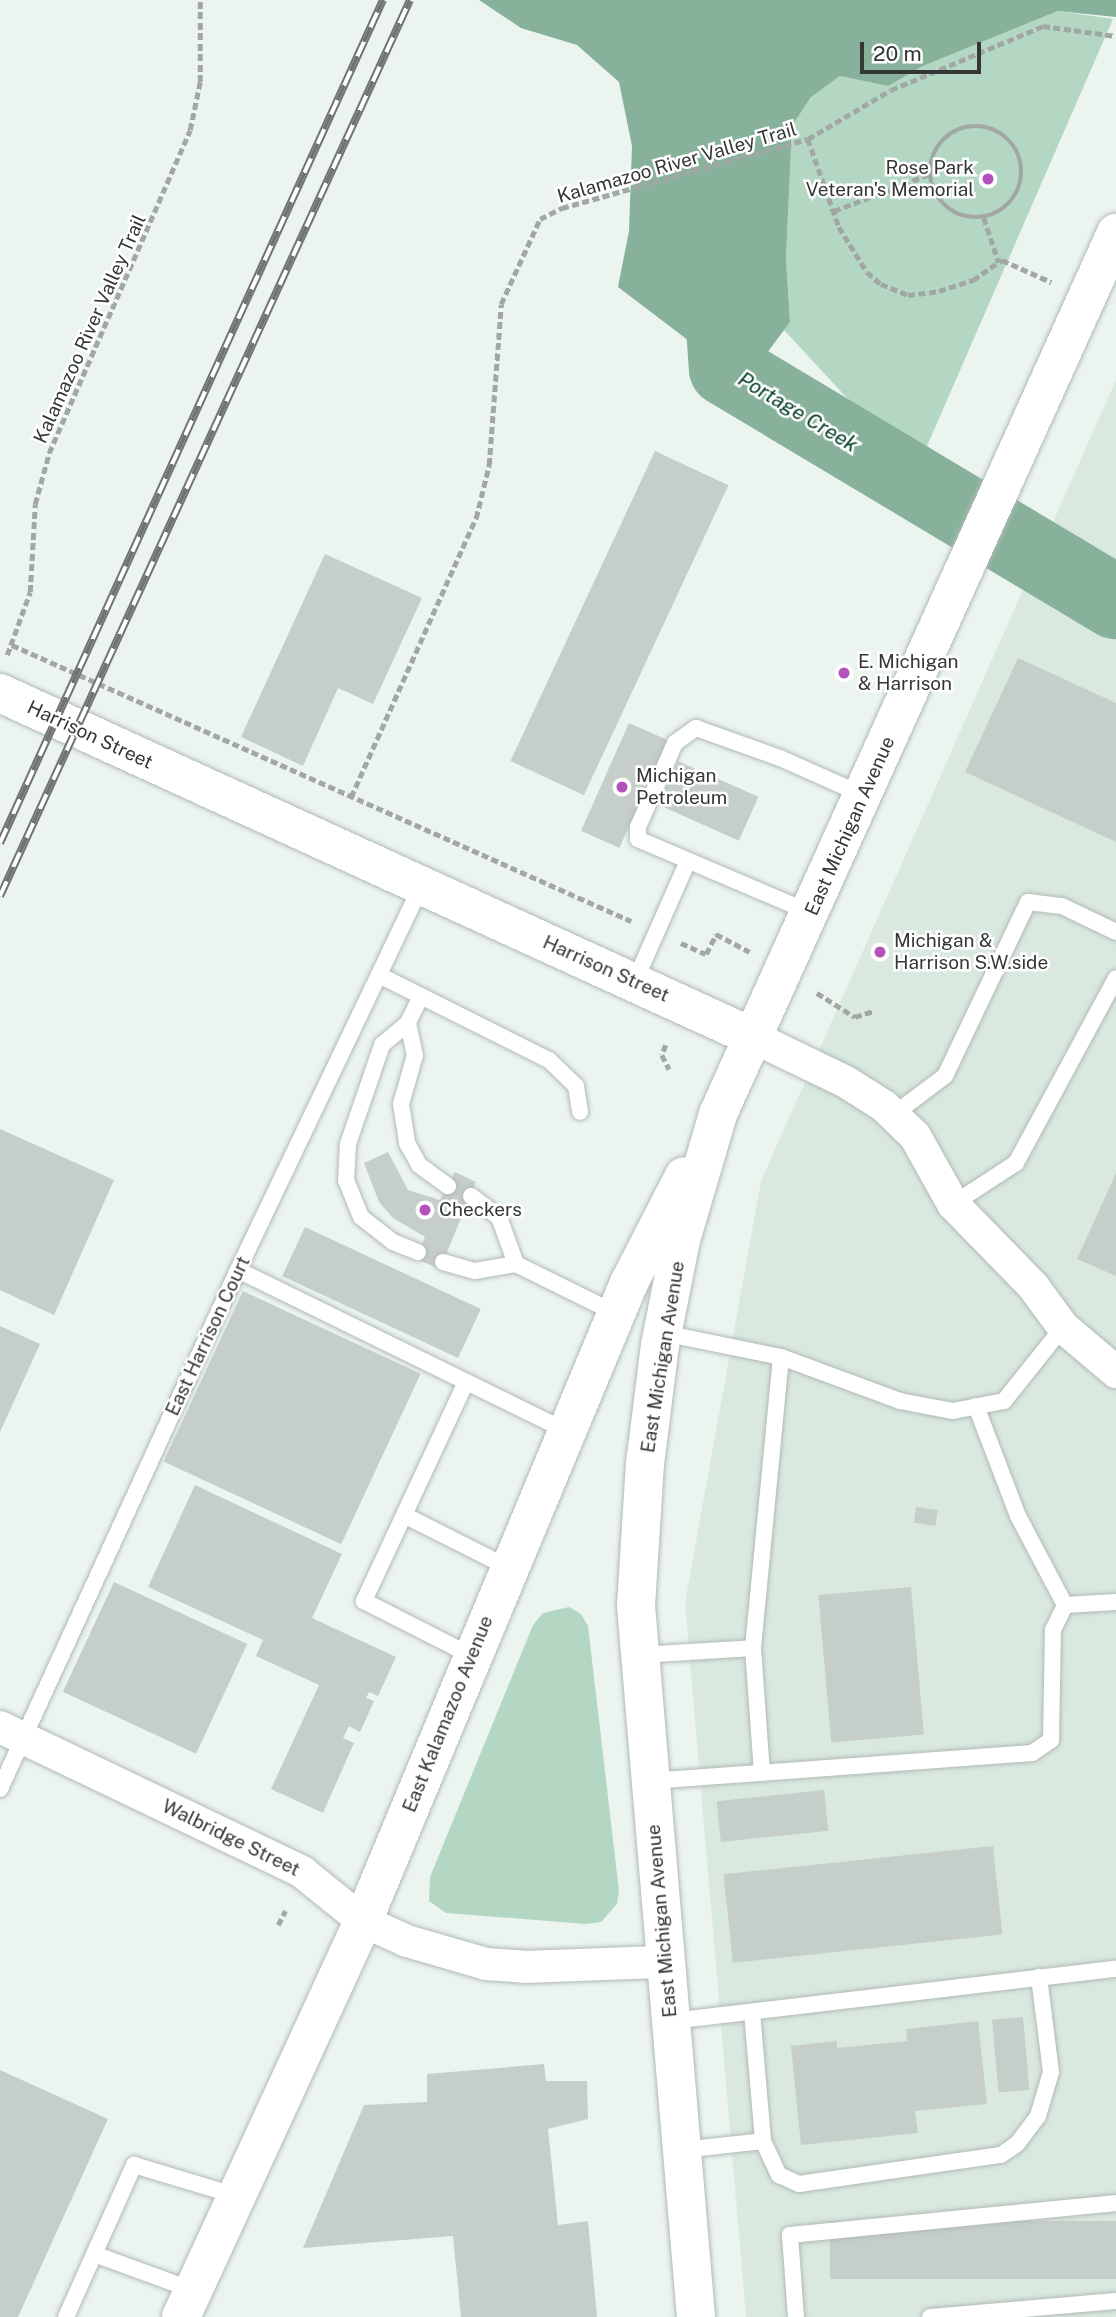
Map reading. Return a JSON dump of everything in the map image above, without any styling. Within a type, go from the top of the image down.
[{"type":"main road","name":"East Michigan Avenue","points":[[696,2317],[636,1606],[645,1464],[663,1333],[681,1240],[718,1114],[755,1038],[1116,233]]},
{"type":"main road","name":"Harrison Street","points":[[3,675],[422,885],[755,1038]]},
{"type":"main road","name":"East Kalamazoo Avenue","points":[[187,2304],[363,1921],[615,1313],[718,1114]]},
{"type":"street","name":"Harrison Street","points":[[755,1038],[846,1082],[893,1115],[915,1136],[953,1204],[1033,1286],[1063,1327],[1116,1372]]},
{"type":"street","name":"Walbridge Street","points":[[12,1732],[302,1872],[363,1921],[407,1941],[486,1964],[664,1962]]},
{"type":"lane","points":[[811,913],[638,839],[638,827],[675,743],[696,729],[864,796]]},
{"type":"lane","points":[[635,981],[688,861]]},
{"type":"lane","name":"East Harrison Court","points":[[0,1789],[12,1732],[238,1270],[422,885]]},
{"type":"lane","points":[[893,1115],[945,1076],[1028,902],[1062,906],[1116,932]]},
{"type":"lane","points":[[379,975],[549,1060],[576,1086],[580,1112]]},
{"type":"lane","points":[[953,1204],[1016,1163],[1116,978]]},
{"type":"lane","points":[[418,1252],[393,1242],[361,1217],[346,1180],[348,1144],[382,1045],[408,1023],[421,996]]},
{"type":"lane","points":[[408,1023],[415,1055],[401,1104],[407,1143],[419,1165],[448,1186]]},
{"type":"lane","points":[[471,1196],[499,1217],[516,1264]]},
{"type":"lane","points":[[443,1262],[475,1271],[516,1264],[615,1313]]},
{"type":"lane","points":[[238,1270],[566,1431]]},
{"type":"lane","points":[[663,1333],[781,1357],[900,1401],[953,1411],[1004,1401],[1063,1327]]},
{"type":"lane","points":[[762,1773],[752,1648],[781,1357]]},
{"type":"lane","points":[[466,1382],[364,1601],[472,1657]]},
{"type":"lane","points":[[976,1406],[1018,1516],[1065,1605]]},
{"type":"lane","points":[[404,1515],[509,1568]]},
{"type":"lane","points":[[1065,1605],[1116,1602]]},
{"type":"lane","points":[[650,1781],[1032,1753],[1051,1740],[1053,1630],[1065,1605]]},
{"type":"lane","points":[[640,1655],[752,1648]]},
{"type":"lane","points":[[671,2021],[1116,1969]]},
{"type":"lane","points":[[752,2012],[763,2141],[779,2175],[799,2184],[1001,2155],[1017,2144],[1038,2116],[1051,2072],[1039,1978]]},
{"type":"lane","points":[[682,2150],[763,2141]]},
{"type":"lane","points":[[66,2317],[134,2165],[237,2196]]},
{"type":"lane","points":[[796,2317],[790,2235],[1116,2203]]},
{"type":"lane","points":[[94,2254],[187,2304]]},
{"type":"lane","points":[[930,2317],[1116,2301]]},
{"type":"path","name":"Kalamazoo River Valley Trail","points":[[3,675],[30,592],[35,504],[50,453],[191,130],[200,82],[200,0]]},
{"type":"path","name":"Kalamazoo River Valley Trail","points":[[351,797],[476,518],[489,465],[501,304],[540,219],[562,208],[808,139],[891,90],[1043,26],[1116,36]]},
{"type":"path","points":[[972,126],[1001,134],[1020,158],[1020,188],[1001,212],[984,218],[957,215],[944,207],[930,174],[934,151],[957,130],[972,126]]},
{"type":"path","points":[[808,139],[847,243],[867,272],[908,295],[973,279],[1002,260],[1087,298]]},
{"type":"path","points":[[834,211],[930,174]]},
{"type":"path","points":[[984,218],[999,263]]},
{"type":"path","points":[[12,645],[706,954]]},
{"type":"path","points":[[702,967],[716,934],[726,937]]},
{"type":"path","points":[[856,1017],[874,1011]]},
{"type":"path","points":[[666,1045],[662,1055],[669,1069]]},
{"type":"path","points":[[278,1925],[285,1911]]},
{"type":"shaded area","points":[[479,0],[1116,0],[1116,17],[1058,11],[923,66],[888,86],[840,76],[811,97],[792,126],[786,259],[790,322],[761,361],[726,369],[618,287],[629,231],[632,146],[619,82],[577,45],[521,28]]},
{"type":"shaded area","points":[[1058,11],[1113,19],[924,453],[897,452],[784,330],[790,322],[786,259],[792,126],[811,97],[840,76],[888,86],[923,66]]},
{"type":"shaded area","points":[[1116,380],[1116,2317],[746,2317],[685,1603],[761,1181]]},
{"type":"shaded area","points":[[569,1607],[581,1614],[588,1626],[619,1891],[617,1904],[601,1922],[586,1924],[446,1913],[429,1901],[430,1877],[533,1625],[543,1613]]},
{"type":"building","points":[[655,451],[728,485],[584,795],[510,761]]},
{"type":"building","points":[[325,554],[422,598],[373,704],[338,688],[303,766],[241,737]]},
{"type":"building","points":[[1018,658],[1116,703],[1116,842],[965,772]]},
{"type":"building","points":[[629,723],[667,740],[619,848],[581,831]]},
{"type":"building","points":[[678,761],[758,797],[739,841],[658,805]]},
{"type":"building","points":[[0,1129],[114,1180],[54,1315],[0,1290]]},
{"type":"building","name":"Checkers","points":[[388,1152],[408,1190],[440,1200],[455,1172],[476,1182],[440,1269],[416,1259],[425,1237],[393,1218],[379,1202],[364,1163]]},
{"type":"building","points":[[1116,1173],[1116,1276],[1077,1259]]},
{"type":"building","points":[[305,1227],[481,1309],[458,1358],[282,1276]]},
{"type":"building","points":[[243,1291],[421,1374],[341,1544],[164,1461]]},
{"type":"building","points":[[0,1326],[40,1344],[0,1432]]},
{"type":"building","points":[[195,1485],[342,1554],[312,1618],[396,1657],[378,1696],[369,1692],[366,1698],[374,1701],[360,1732],[349,1726],[343,1738],[354,1743],[323,1813],[271,1789],[319,1685],[256,1656],[263,1640],[148,1587]]},
{"type":"building","points":[[916,1507],[938,1510],[936,1526],[914,1523]]},
{"type":"building","points":[[114,1582],[247,1644],[196,1754],[63,1692]]},
{"type":"building","points":[[911,1587],[924,1734],[831,1743],[818,1595]]},
{"type":"building","points":[[824,1790],[828,1831],[721,1842],[717,1801]]},
{"type":"building","points":[[993,1846],[1002,1935],[733,1963],[723,1874]]},
{"type":"building","points":[[1023,2017],[1029,2090],[998,2092],[992,2020]]},
{"type":"building","points":[[978,2021],[987,2104],[915,2111],[918,2133],[801,2145],[791,2046],[837,2041],[837,2048],[907,2041],[906,2029]]},
{"type":"building","points":[[544,2064],[546,2081],[587,2081],[588,2119],[548,2129],[558,2225],[588,2221],[597,2317],[461,2317],[453,2236],[303,2248],[364,2105],[427,2102],[427,2074]]},
{"type":"building","points":[[0,2070],[108,2119],[18,2317],[0,2317]]},
{"type":"building","points":[[830,2221],[1116,2221],[1116,2279],[830,2279]]},
{"type":"waterway","name":"Portage Creek","points":[[719,270],[726,369],[1116,602]]},
{"type":"railway","points":[[0,843],[383,0]]},
{"type":"railway","points":[[0,896],[410,0]]},
{"type":"place","name":"Rose Park Veteran's Memorial","points":[[988,179]]},
{"type":"place","name":"E. Michigan & Harrison","points":[[844,673]]},
{"type":"place","name":"Michigan Petroleum","points":[[622,787]]},
{"type":"place","name":"Michigan & Harrison S.W.side","points":[[880,952]]},
{"type":"place","name":"Checkers","points":[[425,1210]]}]
